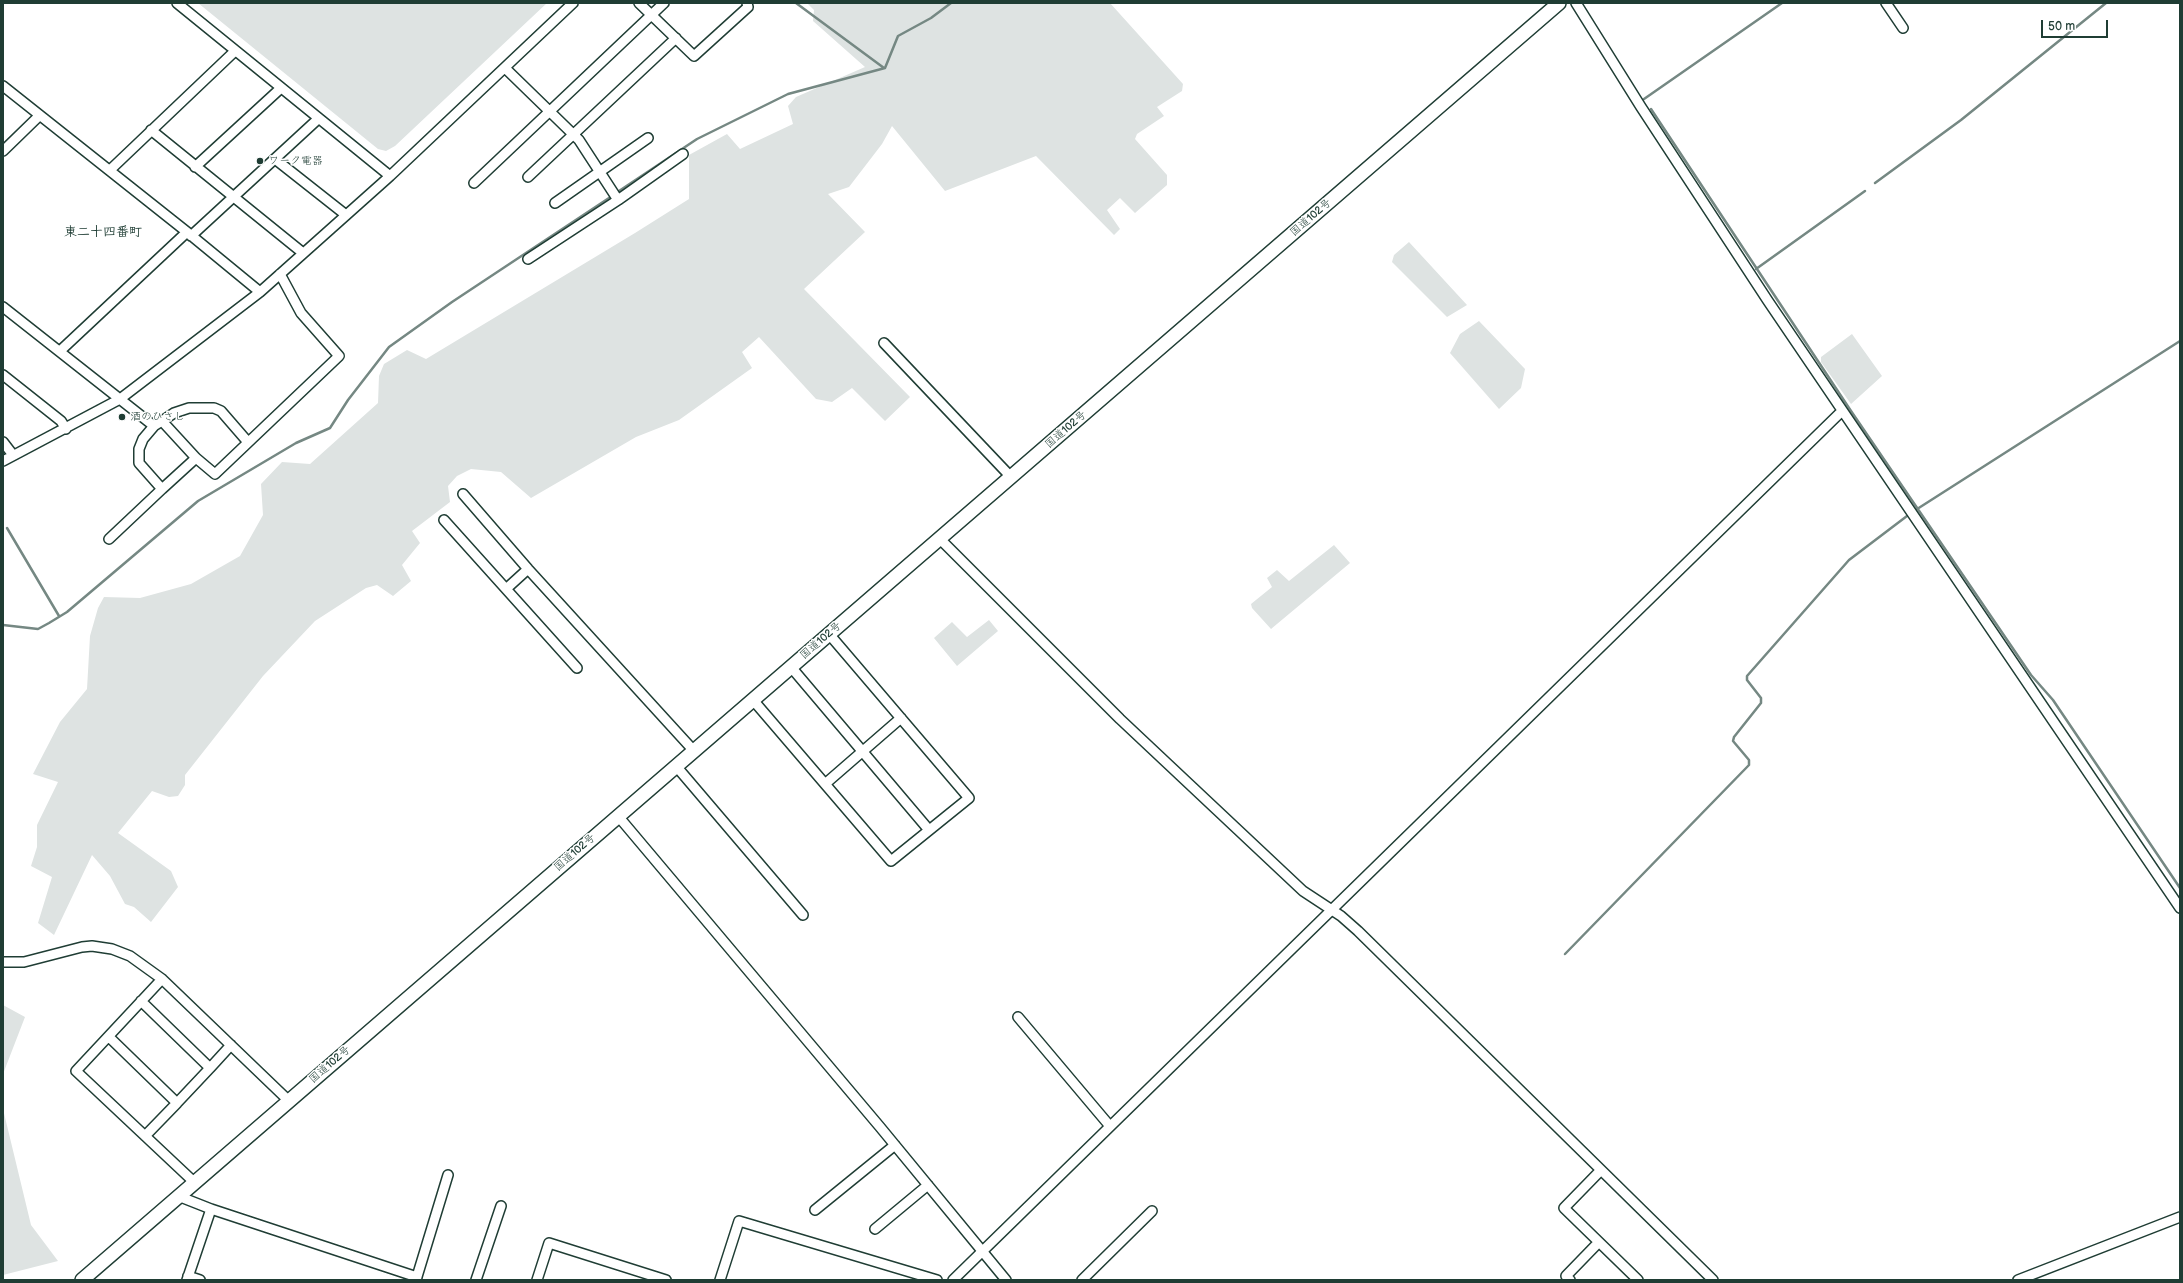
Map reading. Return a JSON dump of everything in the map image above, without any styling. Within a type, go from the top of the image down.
[{"type":"highway","name":"国道102号","points":[[82,1280],[1560,3]]},
{"type":"street","points":[[177,3],[234,51],[390,176]]},
{"type":"street","points":[[3,461],[66,429],[120,399],[260,292],[390,176],[573,3]]},
{"type":"street","points":[[639,3],[694,56],[748,7],[747,3]]},
{"type":"street","points":[[474,183],[664,3]]},
{"type":"street","points":[[1576,3],[1641,107],[1842,411],[2180,908]]},
{"type":"street","points":[[1886,3],[1903,28]]},
{"type":"street","points":[[528,177],[676,38]]},
{"type":"street","points":[[110,170],[234,51]]},
{"type":"street","points":[[505,68],[574,134],[616,196]]},
{"type":"street","points":[[3,86],[39,116],[110,170],[260,292]]},
{"type":"street","points":[[195,167],[281,88]]},
{"type":"street","points":[[3,151],[39,116]]},
{"type":"street","points":[[60,351],[189,234],[233,198],[318,119]]},
{"type":"street","points":[[151,130],[233,198],[303,253]]},
{"type":"street","points":[[555,203],[648,138]]},
{"type":"street","points":[[528,259],[616,196],[683,154]]},
{"type":"street","points":[[275,159],[346,215]]},
{"type":"street","points":[[162,421],[196,458],[215,474],[339,356],[301,314],[280,274]]},
{"type":"street","points":[[3,307],[154,426]]},
{"type":"street","points":[[884,343],[1012,477]]},
{"type":"street","points":[[3,374],[61,421],[66,429]]},
{"type":"street","points":[[162,489],[139,463],[139,449],[143,439],[154,426],[174,413],[189,408],[214,408],[221,411],[248,441]]},
{"type":"street","points":[[953,1280],[1109,1125],[1332,911],[1842,411]]},
{"type":"street","points":[[3,442],[14,455]]},
{"type":"street","points":[[110,539],[196,458]]},
{"type":"street","points":[[463,494],[528,569],[694,751]]},
{"type":"street","points":[[444,520],[578,668]]},
{"type":"street","points":[[940,539],[1126,724],[1303,891],[1358,931],[1710,1279]]},
{"type":"street","points":[[506,589],[528,569]]},
{"type":"street","points":[[753,700],[891,861],[968,798],[830,634]]},
{"type":"street","points":[[791,667],[929,830]]},
{"type":"street","points":[[825,784],[901,718]]},
{"type":"street","points":[[676,766],[803,915]]},
{"type":"street","points":[[618,816],[896,1145],[1006,1280]]},
{"type":"street","points":[[3,962],[24,962],[82,947],[92,946],[112,949],[130,956],[162,979],[289,1101]]},
{"type":"street","points":[[162,979],[76,1071],[194,1182]]},
{"type":"street","points":[[141,1001],[210,1068]]},
{"type":"street","points":[[1018,1017],[1109,1125]]},
{"type":"street","points":[[109,1037],[177,1102]]},
{"type":"street","points":[[145,1136],[231,1045]]},
{"type":"street","points":[[815,1210],[896,1145]]},
{"type":"street","points":[[1601,1170],[1564,1208],[1638,1280]]},
{"type":"street","points":[[178,1196],[211,1209],[416,1279],[448,1175]]},
{"type":"street","points":[[875,1229],[928,1184]]},
{"type":"street","points":[[476,1280],[501,1206]]},
{"type":"street","points":[[200,1280],[187,1278],[211,1209]]},
{"type":"street","points":[[1082,1280],[1152,1212]]},
{"type":"street","points":[[2018,1280],[2180,1217]]},
{"type":"street","points":[[720,1280],[739,1221],[937,1280]]},
{"type":"street","points":[[1570,1280],[1566,1276],[1599,1242]]},
{"type":"street","points":[[537,1280],[549,1243],[653,1278],[666,1280]]},
{"type":"shaded area","points":[[198,3],[547,3],[395,146],[386,151],[378,149]]},
{"type":"shaded area","points":[[807,3],[1110,3],[1183,84],[1182,91],[1157,107],[1164,116],[1137,134],[1135,139],[1167,175],[1167,185],[1135,213],[1120,198],[1107,210],[1120,229],[1114,235],[1036,156],[945,191],[892,126],[882,144],[849,187],[828,194],[865,232],[804,289],[910,397],[885,421],[852,388],[832,402],[816,399],[759,337],[742,352],[752,368],[679,420],[636,437],[531,498],[501,472],[471,469],[457,476],[448,486],[450,502],[412,531],[420,543],[402,565],[411,581],[393,596],[377,585],[366,588],[315,621],[263,676],[185,775],[185,785],[178,796],[169,797],[152,791],[118,833],[171,871],[178,887],[151,922],[134,907],[125,904],[110,876],[92,855],[54,935],[38,923],[52,877],[31,866],[37,847],[37,825],[58,782],[33,774],[60,722],[87,689],[90,636],[98,608],[104,597],[140,598],[191,584],[240,556],[263,515],[261,484],[282,462],[310,464],[378,403],[379,376],[384,364],[407,350],[426,359],[635,233],[689,199],[689,155],[727,134],[740,149],[793,124],[788,106],[796,97],[865,67],[813,21],[814,10]]},
{"type":"shaded area","points":[[1409,242],[1467,305],[1447,317],[1392,262],[1394,255]]},
{"type":"shaded area","points":[[1479,321],[1525,369],[1521,388],[1499,409],[1450,353],[1460,334]]},
{"type":"shaded area","points":[[1852,334],[1882,376],[1851,404],[1821,362],[1821,357]]},
{"type":"shaded area","points":[[1334,545],[1350,563],[1271,629],[1252,608],[1251,604],[1272,587],[1267,578],[1277,570],[1289,581]]},
{"type":"shaded area","points":[[989,620],[998,631],[957,666],[934,638],[952,622],[967,637]]},
{"type":"shaded area","points":[[3,1005],[25,1017],[3,1074]]},
{"type":"shaded area","points":[[3,1109],[31,1225],[58,1261],[3,1275]]},
{"type":"waterway","points":[[796,3],[884,68]]},
{"type":"waterway","points":[[616,193],[697,139],[788,94],[885,68],[898,36],[931,18],[951,3]]},
{"type":"waterway","points":[[1644,99],[1782,3]]},
{"type":"waterway","points":[[1875,183],[1961,120],[2106,3]]},
{"type":"waterway","points":[[1651,109],[1851,411],[2031,675],[2053,700],[2180,888]]},
{"type":"waterway","points":[[1756,269],[1865,191]]},
{"type":"waterway","points":[[3,625],[38,629],[49,623],[67,612],[198,501],[296,443],[330,428],[348,400],[389,347],[452,302],[612,196]]},
{"type":"waterway","points":[[1914,511],[2180,341]]},
{"type":"waterway","points":[[1565,954],[1749,765],[1749,760],[1733,741],[1734,737],[1761,703],[1761,698],[1747,680],[1747,676],[1849,560],[1907,516]]},
{"type":"waterway","points":[[7,528],[59,616]]},
{"type":"place","name":"ワーク電器","points":[[260,161]]},
{"type":"place","name":"酒のひさし","points":[[122,417]]},
{"type":"district","name":"東二十四番町","points":[[103,233]]}]
